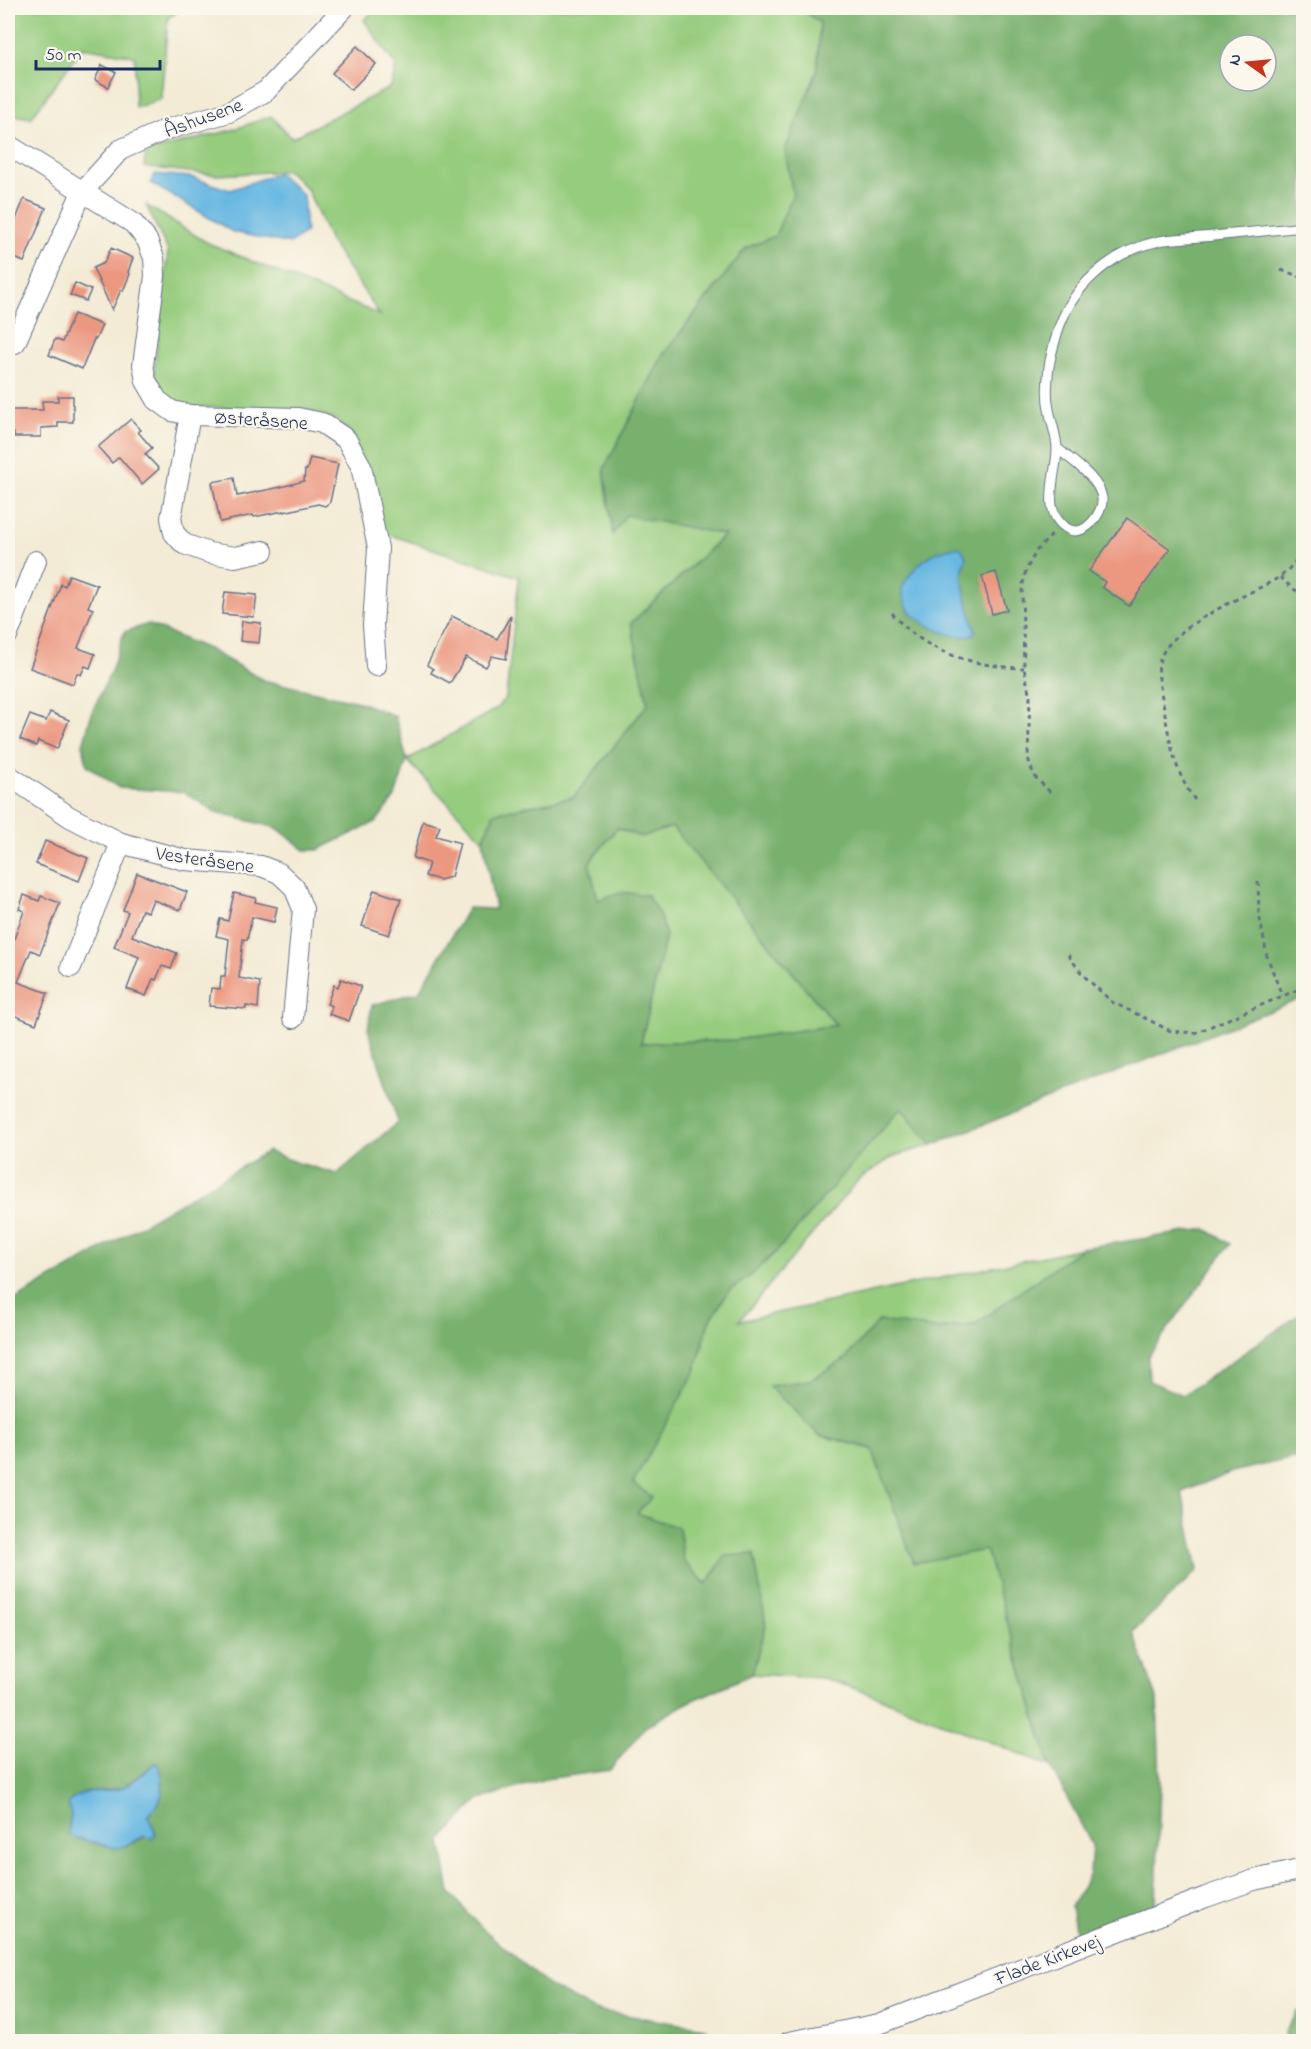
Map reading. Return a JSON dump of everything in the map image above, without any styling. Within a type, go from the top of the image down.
[{"type":"street","name":"Åshusene","points":[[82,192],[120,150],[165,130],[229,112],[266,91],[344,8]]},
{"type":"street","name":"Østeråsene","points":[[8,145],[133,223],[147,240],[154,258],[155,276],[143,365],[146,381],[156,400],[172,411],[190,415],[298,418],[321,423],[346,439],[361,466],[378,548],[373,625],[376,666]]},
{"type":"street","points":[[15,343],[82,192]]},
{"type":"street","name":"Østeråsene","points":[[190,415],[171,518],[174,533],[184,544],[209,553],[235,557],[263,551]]},
{"type":"street","points":[[8,634],[36,561]]},
{"type":"street","name":"Vesteråsene","points":[[8,775],[70,817],[121,843],[185,860],[261,866],[279,873],[294,887],[303,909],[293,1018]]},
{"type":"street","points":[[70,967],[121,843]]},
{"type":"street","name":"Flade Kirkevej","points":[[789,2042],[879,2024],[1206,1897],[1254,1880],[1304,1869]]},
{"type":"lane","points":[[1058,448],[1086,473],[1101,492],[1103,504],[1094,519],[1084,529],[1071,531],[1061,525],[1054,512],[1051,491],[1058,448],[1048,406],[1048,376],[1051,354],[1061,320],[1075,294],[1101,267],[1130,251],[1159,241],[1304,227]]},
{"type":"path","points":[[1281,270],[1304,278]]},
{"type":"path","points":[[1050,792],[1034,776],[1028,758],[1030,697],[1024,668],[1022,588],[1026,570],[1037,549],[1061,525]]},
{"type":"path","points":[[1195,800],[1186,788],[1171,750],[1159,679],[1159,663],[1165,649],[1171,640],[1230,602],[1280,577],[1304,551]]},
{"type":"path","points":[[1280,577],[1293,589],[1304,594]]},
{"type":"path","points":[[892,613],[903,628],[928,644],[957,657],[996,667],[1024,668]]},
{"type":"path","points":[[1258,882],[1259,914],[1266,956],[1282,996]]},
{"type":"path","points":[[1068,955],[1083,975],[1112,1002],[1171,1031],[1195,1033],[1304,987]]},
{"type":"green space","points":[[8,8],[184,8],[168,18],[161,99],[135,108],[135,56],[83,47],[31,118],[8,114]]},
{"type":"green space","points":[[377,8],[799,8],[820,23],[817,71],[785,150],[793,194],[775,236],[746,248],[663,355],[604,469],[613,533],[626,515],[725,534],[631,623],[648,704],[574,797],[494,813],[483,840],[407,760],[496,709],[506,697],[519,577],[381,532],[355,439],[334,419],[305,409],[186,407],[166,394],[154,372],[168,251],[146,205],[206,242],[380,315],[330,241],[307,189],[288,171],[217,175],[144,167],[146,152],[232,130],[271,116],[292,138],[391,87],[396,66],[364,20]]},
{"type":"green space","points":[[799,8],[1303,8],[1303,998],[932,1145],[901,1108],[778,1250],[750,1276],[728,1292],[708,1324],[695,1372],[633,1483],[652,1497],[637,1513],[679,1528],[684,1562],[706,1584],[725,1556],[754,1554],[766,1625],[752,1674],[687,1703],[645,1727],[610,1770],[545,1779],[478,1800],[441,1841],[450,1893],[482,1928],[549,1986],[594,2010],[705,2028],[674,2042],[8,2041],[8,1304],[268,1151],[295,1162],[337,1174],[398,1122],[368,1029],[372,1005],[419,992],[468,908],[495,909],[483,840],[494,813],[574,797],[648,704],[631,623],[725,535],[626,515],[613,534],[604,469],[663,355],[746,248],[775,236],[793,194],[785,150],[817,71],[820,23]],"holes":[[[672,827],[836,1025],[735,1040],[641,1043],[666,935],[659,914],[647,895],[620,892],[598,900],[589,863],[617,828],[641,837]],[[156,1763],[160,1801],[148,1816],[156,1834],[125,1846],[114,1847],[73,1837],[68,1833],[71,1815],[82,1793],[121,1788]]]},
{"type":"green space","points":[[148,624],[208,649],[263,680],[359,702],[395,716],[407,760],[395,797],[376,822],[318,850],[305,850],[277,828],[215,812],[184,792],[119,788],[87,765],[83,745],[92,712],[112,669],[124,632]]},
{"type":"green space","points":[[672,827],[836,1025],[735,1040],[641,1043],[666,935],[598,901],[589,863],[617,828],[641,837]]},
{"type":"green space","points":[[901,1107],[932,1145],[894,1156],[859,1179],[739,1321],[1082,1248],[974,1325],[936,1329],[879,1321],[844,1360],[810,1380],[770,1386],[819,1435],[872,1449],[914,1563],[986,1549],[1050,1766],[868,1693],[823,1678],[752,1674],[766,1625],[707,1584],[684,1562],[679,1528],[637,1513],[632,1483],[695,1372],[708,1324],[728,1292],[750,1276],[778,1250]]},
{"type":"green space","points":[[1206,1229],[1230,1244],[1148,1356],[1149,1381],[1183,1395],[1303,1312],[1303,1456],[1232,1472],[1182,1492],[1198,1570],[1133,1632],[1157,1698],[1160,1783],[1156,1904],[1076,1933],[1071,1907],[1090,1874],[1092,1845],[1050,1766],[986,1550],[914,1563],[872,1449],[819,1435],[769,1386],[810,1380],[844,1360],[879,1321],[936,1329],[974,1325],[1082,1248]]},
{"type":"green space","points":[[1303,2009],[1303,2041],[1287,2041],[1285,2033],[1296,2013]]},
{"type":"water","points":[[278,173],[303,195],[306,232],[290,244],[233,232],[151,183],[155,174],[190,177],[230,190]]},
{"type":"water","points":[[957,547],[962,549],[966,557],[963,585],[975,632],[969,636],[951,635],[931,627],[914,616],[906,605],[902,588],[924,560],[931,555]]},
{"type":"water","points":[[156,1763],[161,1770],[163,1785],[159,1802],[148,1816],[156,1834],[152,1839],[143,1836],[123,1847],[115,1848],[73,1837],[68,1833],[71,1815],[68,1804],[73,1798],[85,1793],[114,1790],[125,1786]]},
{"type":"building","points":[[357,46],[376,64],[351,90],[332,73]]},
{"type":"building","points":[[102,65],[116,72],[108,87],[95,80]]},
{"type":"building","points":[[24,199],[46,208],[24,262],[8,255],[8,224],[13,227]]},
{"type":"building","points":[[111,248],[133,258],[128,272],[130,274],[112,310],[93,268],[104,263]]},
{"type":"building","points":[[75,283],[91,290],[86,301],[70,295]]},
{"type":"building","points":[[74,314],[102,325],[82,369],[49,355],[55,339],[62,342]]},
{"type":"building","points":[[58,396],[73,396],[73,422],[58,422],[58,427],[41,428],[41,437],[14,437],[14,433],[8,433],[8,410],[43,410],[42,401],[58,401]]},
{"type":"building","points":[[131,419],[141,430],[138,432],[152,448],[145,454],[159,469],[142,484],[119,457],[112,463],[98,447]]},
{"type":"building","points":[[310,458],[338,464],[330,502],[325,506],[318,504],[220,522],[212,482],[234,478],[237,496],[281,487],[304,481],[305,470],[307,470]]},
{"type":"building","points":[[1127,518],[1170,549],[1129,606],[1102,587],[1105,582],[1089,571]]},
{"type":"building","points":[[996,572],[1007,610],[992,614],[982,576]]},
{"type":"building","points":[[69,575],[97,585],[88,607],[93,609],[78,648],[95,654],[90,668],[85,666],[81,675],[77,673],[73,684],[30,668],[61,584],[65,586]]},
{"type":"building","points":[[225,592],[257,595],[254,617],[222,614]]},
{"type":"building","points":[[511,615],[506,659],[492,656],[486,667],[466,657],[450,683],[431,673],[433,669],[427,665],[452,616],[497,639]]},
{"type":"building","points":[[242,621],[261,623],[259,643],[240,641]]},
{"type":"building","points":[[50,712],[69,720],[57,749],[38,741],[36,746],[20,739],[30,715],[46,721]]},
{"type":"building","points":[[423,821],[440,826],[436,836],[460,843],[451,877],[440,880],[425,876],[429,863],[413,858]]},
{"type":"building","points":[[45,841],[88,858],[79,881],[36,864]]},
{"type":"building","points":[[137,873],[187,892],[180,910],[153,900],[148,912],[142,910],[132,936],[177,953],[171,969],[162,966],[156,980],[153,979],[146,996],[127,989],[139,957],[114,947],[128,912],[123,910]]},
{"type":"building","points":[[374,890],[401,899],[389,935],[362,926]]},
{"type":"building","points":[[234,893],[256,898],[255,902],[277,907],[274,922],[252,917],[247,940],[243,939],[239,978],[260,982],[258,1008],[209,1006],[211,988],[220,989],[221,976],[225,976],[229,939],[216,936],[220,919],[228,921]]},
{"type":"building","points":[[24,895],[39,901],[41,896],[60,903],[40,954],[31,950],[18,982],[48,993],[36,1024],[8,1013],[8,956],[24,911],[19,909]]},
{"type":"building","points":[[341,979],[361,986],[349,1021],[329,1014],[332,1006],[327,1004],[334,985],[338,987]]}]
